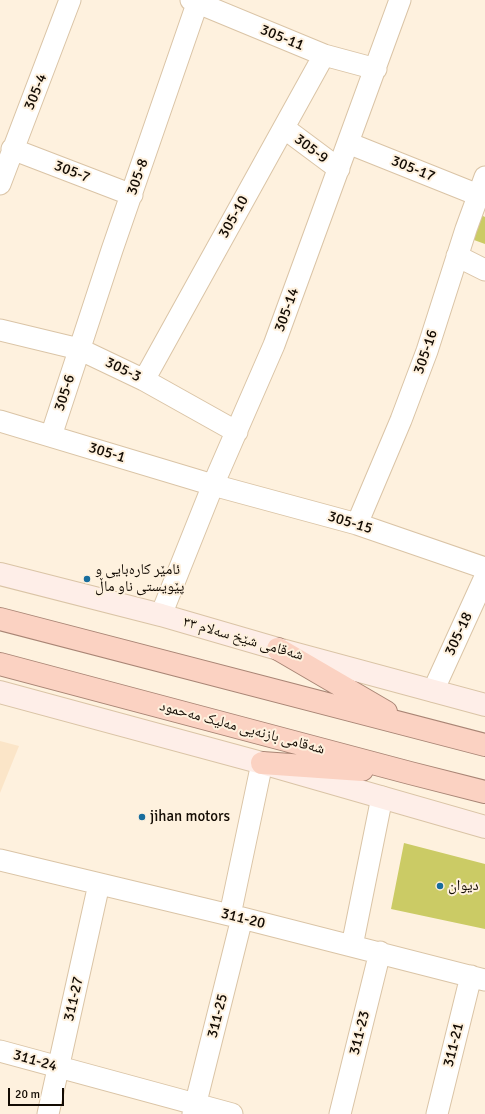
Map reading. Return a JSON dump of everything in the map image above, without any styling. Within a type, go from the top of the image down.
[{"type":"highway","points":[[0,619],[485,745]]},
{"type":"highway","points":[[278,649],[409,725]]},
{"type":"highway","name":"شەقامی بازنەیی مەلیک مەحمود","points":[[0,664],[410,774],[485,792]]},
{"type":"highway","points":[[262,763],[410,774]]},
{"type":"main road","name":"شەقامی شێخ سەلام ٣٣","points":[[0,574],[161,615],[278,649],[485,705]]},
{"type":"main road","points":[[0,692],[262,763],[485,827]]},
{"type":"street","name":"305-4","points":[[0,184],[12,149],[38,88],[70,0]]},
{"type":"street","name":"305-14","points":[[161,615],[213,485],[274,345],[400,0]]},
{"type":"street","name":"305-11","points":[[194,2],[324,55],[376,69]]},
{"type":"street","name":"305-8","points":[[79,349],[132,195],[194,2]]},
{"type":"street","name":"305-10","points":[[144,380],[324,55]]},
{"type":"street","name":"305-9","points":[[284,128],[338,169]]},
{"type":"street","name":"305-17","points":[[348,143],[482,186]]},
{"type":"street","name":"305-7","points":[[12,149],[132,195]]},
{"type":"street","name":"305-16","points":[[357,524],[401,420],[427,351],[457,256],[482,186]]},
{"type":"street","points":[[457,256],[485,270]]},
{"type":"street","name":"305-3","points":[[0,330],[79,349],[144,380],[236,432]]},
{"type":"street","name":"305-6","points":[[51,436],[79,349]]},
{"type":"street","name":"305-1","points":[[0,421],[213,485]]},
{"type":"street","name":"305-15","points":[[213,485],[357,524],[485,568]]},
{"type":"street","name":"305-18","points":[[433,691],[485,577]]},
{"type":"street","name":"311-25","points":[[195,1109],[236,917],[262,763]]},
{"type":"street","points":[[352,946],[382,797]]},
{"type":"street","name":"311-20","points":[[0,860],[380,952],[478,978]]},
{"type":"street","name":"311-27","points":[[48,1114],[99,884]]},
{"type":"street","name":"311-23","points":[[340,1114],[380,952]]},
{"type":"street","name":"311-21","points":[[437,1114],[478,978]]},
{"type":"street","name":"311-24","points":[[0,1051],[195,1109],[232,1114]]},
{"type":"shaded area","points":[[0,741],[19,746],[0,793]]},
{"type":"building","points":[[481,215],[485,217],[485,244],[474,240]]},
{"type":"building","name":"دیوان","points":[[404,843],[485,864],[485,929],[391,909]]},
{"type":"place","name":"ئامێر کارەبایی و پێویستی ناو ماڵ","points":[[87,579]]},
{"type":"place","name":"jihan motors","points":[[142,817]]},
{"type":"place","name":"دیوان","points":[[440,886]]}]
